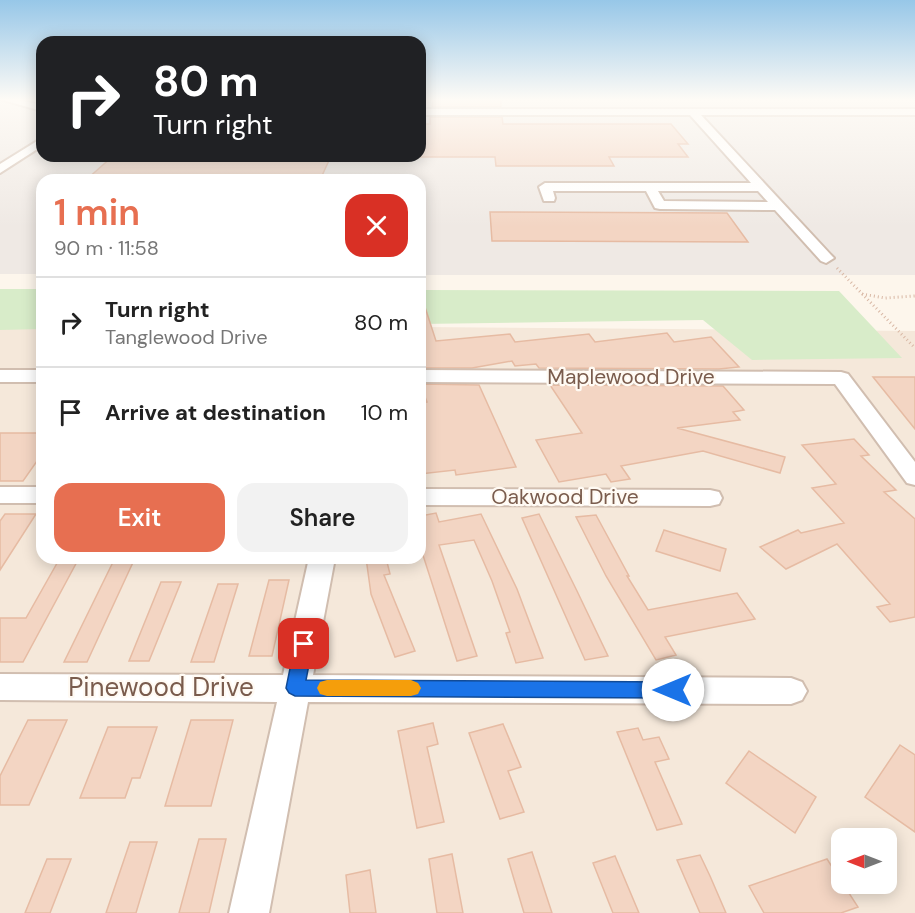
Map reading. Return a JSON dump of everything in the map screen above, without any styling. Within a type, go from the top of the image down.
[{"type":"street","points":[[721,143],[826,258]]},
{"type":"street","points":[[0,169],[36,145]]},
{"type":"street","points":[[549,198],[545,187],[762,187]]},
{"type":"street","points":[[650,187],[660,205],[778,206]]},
{"type":"street","points":[[0,376],[36,376]]},
{"type":"street","name":"Maplewood Drive","points":[[426,376],[841,378],[915,478]]},
{"type":"street","points":[[0,495],[36,495]]},
{"type":"street","name":"Oakwood Drive","points":[[426,497],[710,498]]},
{"type":"street","points":[[249,913],[321,564]]},
{"type":"street","name":"Pinewood Drive","points":[[0,687],[791,691]]},
{"type":"path","points":[[826,258],[915,348]]},
{"type":"path","points":[[862,293],[885,298],[915,296]]},
{"type":"shaded area","points":[[0,143],[36,143],[36,162],[426,162],[426,143],[915,143],[915,275],[426,275],[426,174],[36,174],[36,274],[0,274]]},
{"type":"shaded area","points":[[0,323],[36,323],[36,564],[426,564],[426,327],[915,331],[915,913],[0,913]]},
{"type":"green space","points":[[0,289],[36,289],[36,329],[0,330]]},
{"type":"green space","points":[[426,290],[839,291],[902,358],[752,360],[703,320],[426,324]]},
{"type":"building","points":[[426,143],[688,144],[678,144],[688,157],[609,157],[614,166],[496,166],[495,157],[426,157]]},
{"type":"building","points":[[106,162],[328,162],[323,174],[93,174]]},
{"type":"building","points":[[490,212],[727,213],[748,242],[492,241]]},
{"type":"building","points":[[426,310],[436,341],[510,334],[515,342],[589,334],[595,342],[667,333],[674,342],[711,337],[739,367],[719,369],[539,368],[536,364],[515,366],[512,361],[472,368],[426,368]]},
{"type":"building","points":[[873,377],[915,377],[915,429]]},
{"type":"building","points":[[426,384],[479,385],[516,467],[456,475],[455,470],[426,473]]},
{"type":"building","points":[[550,385],[723,386],[744,410],[733,412],[740,420],[677,428],[785,457],[780,473],[703,451],[621,466],[630,479],[611,482],[606,474],[559,482],[536,440],[582,433]]},
{"type":"building","points":[[0,433],[36,433],[36,463],[23,481],[0,481]]},
{"type":"building","points":[[854,439],[869,455],[861,456],[896,490],[884,492],[915,519],[915,617],[890,622],[877,607],[890,604],[837,544],[786,569],[760,547],[798,530],[801,533],[844,523],[812,488],[836,484],[802,445]]},
{"type":"building","points":[[436,513],[439,522],[481,514],[517,589],[543,658],[516,663],[506,633],[510,632],[492,581],[474,540],[439,545],[477,656],[457,661],[426,564],[426,515]]},
{"type":"building","points":[[5,514],[36,514],[0,570],[0,521]]},
{"type":"building","points":[[539,514],[608,656],[585,660],[522,518]]},
{"type":"building","points":[[596,515],[629,576],[627,576],[648,610],[737,593],[755,619],[665,637],[676,655],[656,660],[606,576],[576,517]]},
{"type":"building","points":[[664,530],[726,549],[720,571],[656,551]]},
{"type":"building","points":[[57,564],[76,564],[23,662],[0,662],[0,618],[26,618]]},
{"type":"building","points":[[112,564],[132,564],[87,662],[64,662]]},
{"type":"building","points":[[367,564],[388,564],[390,574],[384,575],[415,651],[395,657],[371,594]]},
{"type":"building","points":[[269,580],[289,580],[272,656],[249,656]]},
{"type":"building","points":[[161,582],[181,582],[149,661],[129,661]]},
{"type":"building","points":[[218,584],[238,584],[214,662],[191,662]]},
{"type":"building","points":[[28,720],[67,720],[29,805],[0,805],[0,776]]},
{"type":"building","points":[[191,720],[233,720],[211,806],[165,806]]},
{"type":"building","points":[[433,723],[438,744],[427,747],[444,822],[417,828],[398,731]]},
{"type":"building","points":[[503,724],[521,767],[508,771],[524,812],[500,819],[469,733]]},
{"type":"building","points":[[108,727],[157,727],[140,778],[132,778],[125,798],[80,798]]},
{"type":"building","points":[[638,728],[643,740],[659,737],[669,759],[655,762],[682,824],[657,830],[617,732]]},
{"type":"building","points":[[900,745],[915,755],[915,832],[865,797]]},
{"type":"building","points":[[749,751],[816,797],[795,833],[726,783]]},
{"type":"building","points":[[199,839],[226,839],[209,913],[179,913]]},
{"type":"building","points":[[130,842],[157,842],[136,913],[106,913]]},
{"type":"building","points":[[532,852],[552,913],[524,913],[508,859]]},
{"type":"building","points":[[452,854],[463,913],[437,913],[429,859]]},
{"type":"building","points":[[700,855],[726,913],[700,913],[677,860]]},
{"type":"building","points":[[615,856],[639,913],[613,913],[593,863]]},
{"type":"building","points":[[47,859],[71,859],[50,913],[25,913]]},
{"type":"building","points":[[827,859],[831,865],[831,894],[850,894],[858,907],[841,913],[764,913],[749,886]]},
{"type":"building","points":[[370,870],[376,913],[350,913],[346,875]]},
{"type":"slow traffic","points":[[327,688],[411,688]]},
{"type":"route","points":[[304,644],[295,688],[673,690]]}]
